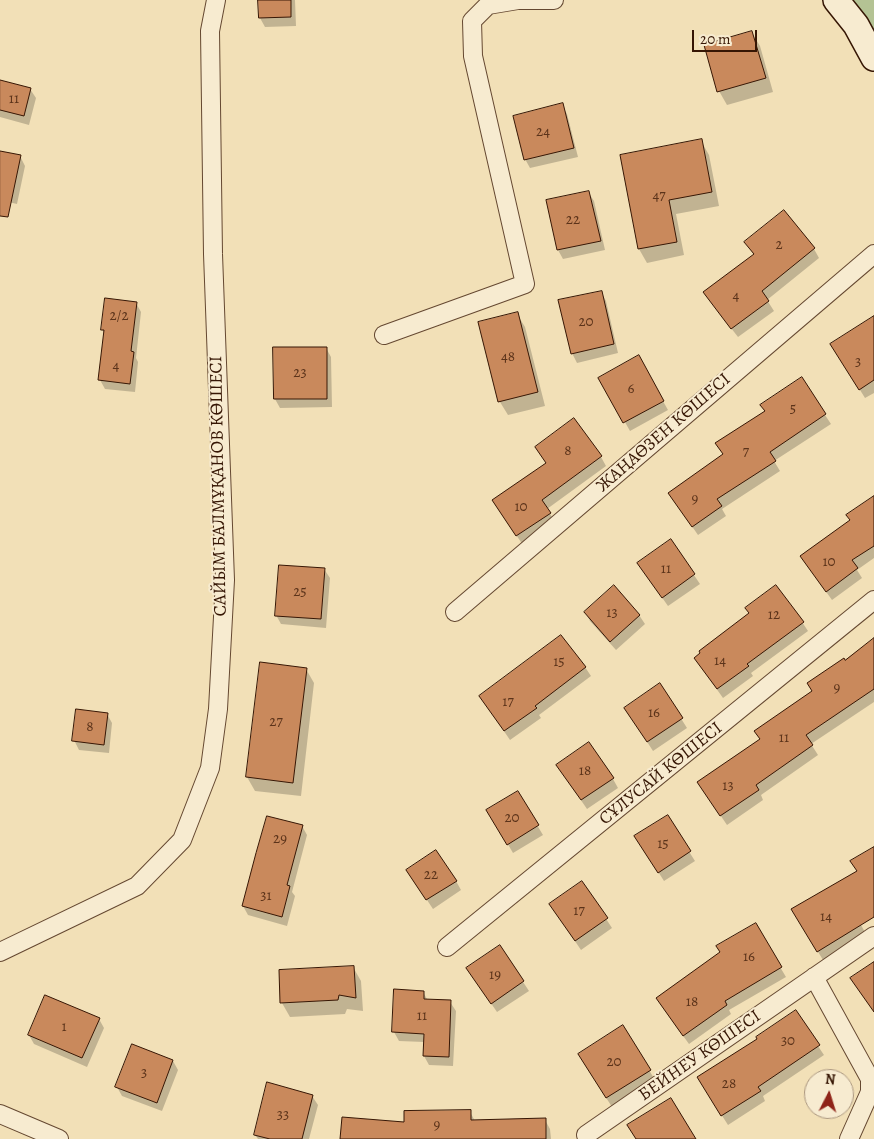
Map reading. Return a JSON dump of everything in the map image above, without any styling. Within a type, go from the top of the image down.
[{"type":"street","name":"САЙЫМ БАЛМҰҚАНОВ КӨШЕСІ","points":[[0,952],[137,886],[182,840],[210,768],[218,709],[225,580],[213,254],[210,31],[216,0]]},
{"type":"street","points":[[384,335],[525,284],[474,56],[472,21],[488,6],[518,0],[554,0]]},
{"type":"street","points":[[836,0],[856,25],[874,58]]},
{"type":"street","name":"ЖАҢАӨЗЕН КӨШЕСІ","points":[[455,612],[874,254]]},
{"type":"street","name":"СҰЛУСАЙ КӨШЕСІ","points":[[447,947],[874,600]]},
{"type":"street","name":"БЕЙНЕУ КӨШЕСІ","points":[[586,1135],[874,936]]},
{"type":"street","points":[[814,977],[870,1079],[870,1092],[849,1139]]},
{"type":"street","points":[[0,1114],[59,1139]]},
{"type":"green space","points":[[824,0],[874,0],[874,65]]},
{"type":"building","points":[[258,0],[291,0],[291,17],[259,18]]},
{"type":"building","points":[[752,31],[766,78],[717,92],[704,45]]},
{"type":"building","points":[[0,80],[31,88],[24,116],[0,110]]},
{"type":"building","points":[[563,103],[574,148],[524,160],[513,116]]},
{"type":"building","points":[[702,139],[712,192],[669,200],[677,242],[638,249],[620,155]]},
{"type":"building","points":[[0,151],[21,155],[8,217],[0,216]]},
{"type":"building","points":[[589,191],[601,241],[557,250],[546,200]]},
{"type":"building","points":[[784,210],[815,248],[762,291],[769,301],[731,329],[703,292],[754,254],[744,242]]},
{"type":"building","points":[[602,291],[614,344],[571,354],[558,300]]},
{"type":"building","points":[[105,298],[137,302],[131,351],[134,352],[130,384],[98,380],[104,330],[101,330]]},
{"type":"building","points":[[518,312],[538,392],[498,402],[478,322]]},
{"type":"building","points":[[874,316],[874,380],[859,390],[830,344]]},
{"type":"building","points":[[273,347],[327,347],[327,399],[274,399]]},
{"type":"building","points":[[639,355],[664,401],[623,423],[598,378]]},
{"type":"building","points":[[802,377],[826,414],[770,452],[776,461],[717,499],[722,506],[692,527],[668,493],[723,454],[715,443],[765,411],[760,405]]},
{"type":"building","points":[[574,418],[602,456],[542,500],[551,513],[516,536],[492,500],[546,463],[535,447]]},
{"type":"building","points":[[874,496],[874,546],[852,560],[858,568],[826,592],[800,556],[850,520],[846,515]]},
{"type":"building","points":[[671,539],[695,574],[662,598],[637,563]]},
{"type":"building","points":[[279,565],[325,568],[321,619],[275,616]]},
{"type":"building","points":[[614,585],[640,615],[610,642],[584,612]]},
{"type":"building","points":[[776,585],[804,622],[747,664],[749,666],[717,689],[694,658],[700,653],[699,651],[749,613],[745,608]]},
{"type":"building","points":[[561,635],[586,667],[535,706],[537,708],[504,731],[479,696]]},
{"type":"building","points":[[874,638],[874,689],[806,735],[813,745],[756,785],[759,790],[720,816],[697,782],[760,739],[754,731],[812,691],[807,683],[844,658],[845,660]]},
{"type":"building","points":[[260,662],[307,668],[293,783],[246,777]]},
{"type":"building","points":[[660,683],[683,718],[647,742],[624,708]]},
{"type":"building","points":[[76,709],[108,713],[104,745],[72,741]]},
{"type":"building","points":[[589,742],[614,778],[581,800],[556,765]]},
{"type":"building","points":[[518,791],[539,825],[507,845],[486,810]]},
{"type":"building","points":[[668,815],[691,851],[658,873],[634,836]]},
{"type":"building","points":[[267,816],[303,825],[287,885],[290,886],[282,917],[242,906]]},
{"type":"building","points":[[874,847],[874,917],[817,952],[791,909],[857,871],[850,861]]},
{"type":"building","points":[[436,850],[457,881],[426,900],[406,870]]},
{"type":"building","points":[[582,881],[608,918],[575,941],[549,904]]},
{"type":"building","points":[[756,923],[782,967],[725,1001],[727,1005],[683,1036],[656,998],[720,952],[716,946]]},
{"type":"building","points":[[500,945],[524,981],[491,1004],[466,968]]},
{"type":"building","points":[[874,962],[874,1012],[850,978]]},
{"type":"building","points":[[354,966],[356,998],[339,995],[338,1000],[280,1003],[279,970]]},
{"type":"building","points":[[394,989],[424,991],[424,999],[451,1000],[449,1057],[423,1056],[424,1034],[392,1032]]},
{"type":"building","points":[[45,995],[100,1018],[82,1058],[28,1035]]},
{"type":"building","points":[[796,1010],[820,1045],[758,1087],[761,1091],[721,1116],[697,1077],[757,1039],[756,1037]]},
{"type":"building","points":[[623,1025],[651,1070],[606,1098],[578,1054]]},
{"type":"building","points":[[132,1044],[173,1060],[157,1103],[115,1087]]},
{"type":"building","points":[[267,1082],[313,1095],[302,1139],[270,1139],[254,1135]]},
{"type":"building","points":[[671,1098],[696,1139],[636,1139],[627,1125]]},
{"type":"building","points":[[471,1110],[471,1120],[546,1118],[546,1139],[340,1139],[342,1117],[404,1122],[404,1111]]}]
